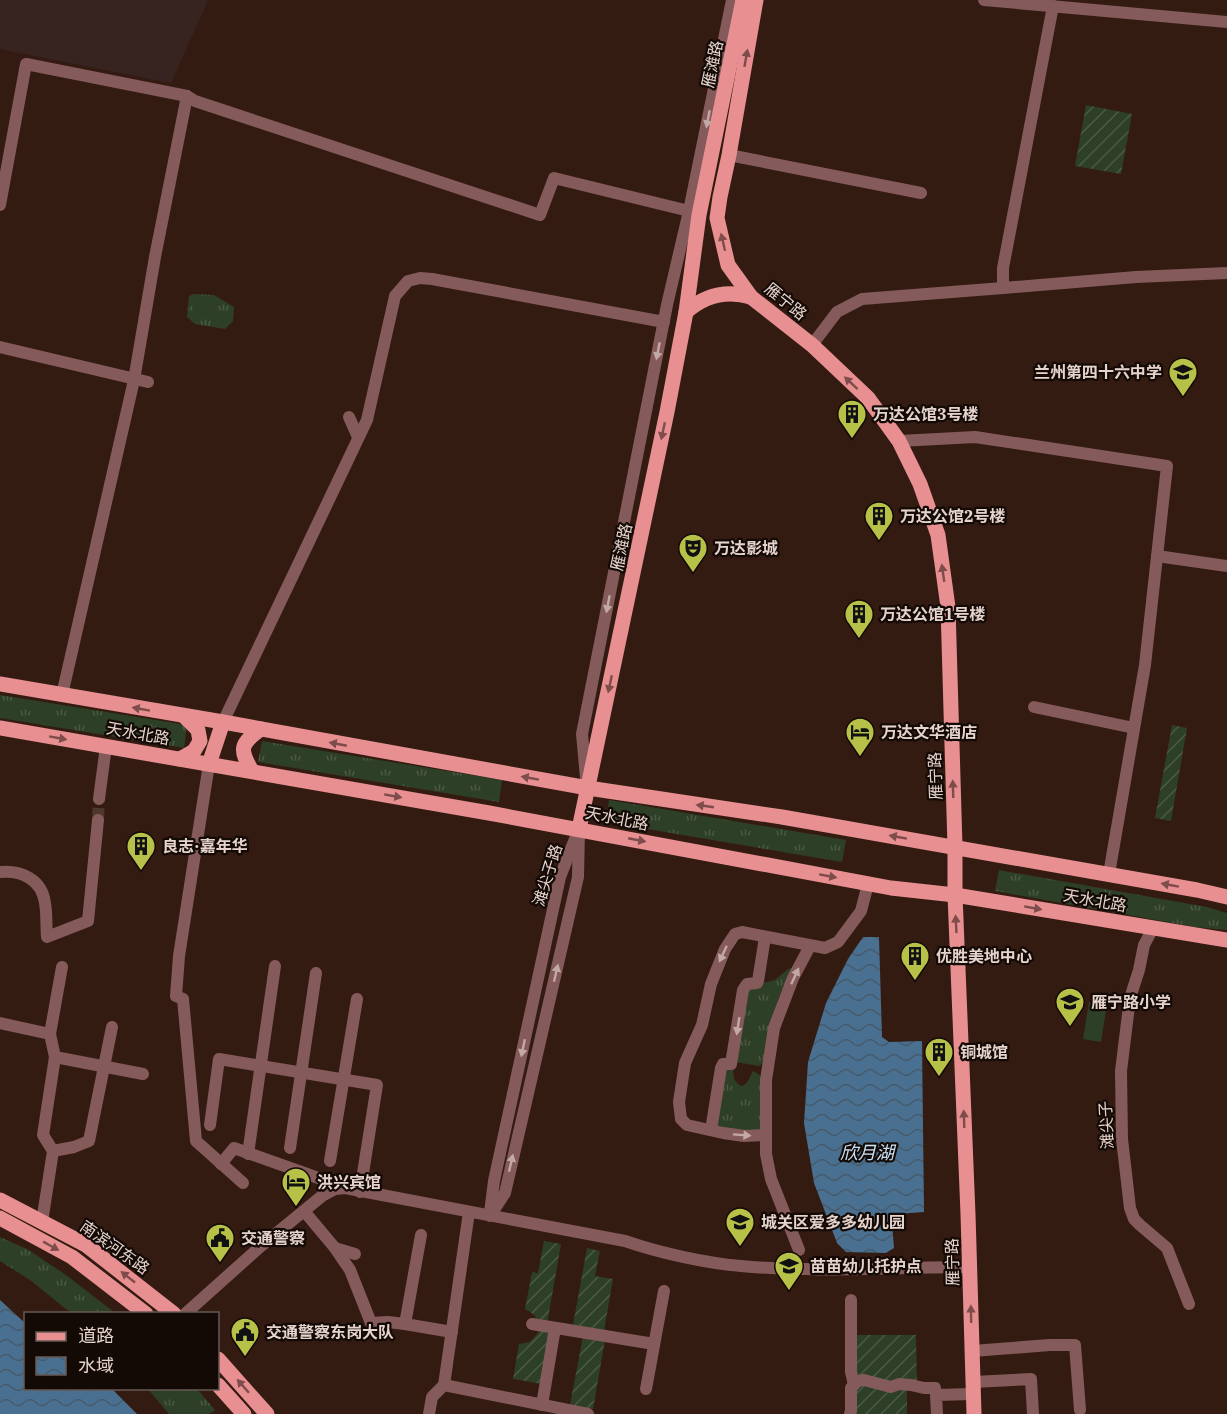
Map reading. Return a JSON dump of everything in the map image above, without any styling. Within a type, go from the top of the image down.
[{"type":"main road","name":"雁滩路","points":[[579,829],[686,312],[694,213],[743,0]]},
{"type":"main road","name":"雁滩路","points":[[717,218],[756,0]]},
{"type":"main road","name":"雁宁路","points":[[717,218],[728,265],[751,297],[812,345],[868,398],[899,441],[920,484],[938,535],[948,606],[955,895],[974,1414]]},
{"type":"main road","points":[[686,312],[700,301],[717,295],[734,293],[751,297]]},
{"type":"main road","name":"天水北路","points":[[0,684],[588,788],[782,817],[955,847],[1227,897]]},
{"type":"main road","points":[[180,759],[194,751],[201,741],[198,730],[184,716]]},
{"type":"main road","points":[[209,764],[223,722]]},
{"type":"main road","name":"天水北路","points":[[0,728],[579,829],[891,888],[955,895],[1227,940]]},
{"type":"main road","points":[[252,771],[245,759],[243,748],[250,737],[261,729]]},
{"type":"main road","name":"南滨河东路","points":[[0,1200],[86,1245],[171,1312]]},
{"type":"main road","name":"南滨河东路","points":[[0,1218],[72,1257],[143,1312]]},
{"type":"main road","points":[[219,1360],[267,1414]]},
{"type":"main road","points":[[219,1386],[244,1414]]},
{"type":"street","points":[[588,788],[582,734],[664,322],[694,213],[732,0]]},
{"type":"street","points":[[984,0],[1053,6],[1073,4],[1227,22]]},
{"type":"street","points":[[1003,288],[1003,268],[1053,6]]},
{"type":"street","points":[[0,205],[26,64],[186,96],[217,109],[540,215],[554,178],[694,213]]},
{"type":"street","points":[[62,695],[134,380],[186,96]]},
{"type":"street","points":[[729,155],[921,193]]},
{"type":"street","points":[[812,345],[837,312],[862,299],[1125,278],[1227,273]]},
{"type":"street","points":[[223,722],[368,420],[395,296],[408,281],[420,278],[432,279],[664,322]]},
{"type":"street","points":[[0,347],[148,382]]},
{"type":"street","points":[[349,417],[358,437]]},
{"type":"street","points":[[899,441],[975,437],[1167,466],[1145,665],[1109,874]]},
{"type":"street","points":[[1157,556],[1227,566]]},
{"type":"street","points":[[1034,707],[1134,728]]},
{"type":"street","points":[[99,799],[106,746]]},
{"type":"street","points":[[209,764],[179,956],[176,996],[183,999],[196,1141],[243,1183]]},
{"type":"street","points":[[0,872],[25,874],[39,886],[45,901],[47,936],[88,921],[98,820]]},
{"type":"street","name":"滩尖子路","points":[[490,1216],[494,1181],[560,878],[579,829]]},
{"type":"street","points":[[765,1135],[744,1136],[711,1130],[687,1125],[681,1119],[679,1102],[685,1063],[702,1025],[711,984],[725,950],[735,934],[742,932],[825,948],[838,942],[861,911],[868,884]]},
{"type":"street","name":"滩尖子","points":[[1152,928],[1144,945],[1130,998],[1121,1071],[1122,1139],[1130,1208],[1134,1219],[1167,1248],[1189,1304]]},
{"type":"street","points":[[711,1130],[721,1068],[723,1064],[731,1064],[743,990],[747,984],[758,981],[765,937]]},
{"type":"street","points":[[799,1250],[771,1179],[766,1154],[766,1080],[774,1028],[793,978],[810,946]]},
{"type":"street","points":[[248,1154],[275,966]]},
{"type":"street","points":[[42,1222],[53,1150],[43,1135],[55,1057],[50,1034],[62,967]]},
{"type":"street","points":[[290,1148],[316,973]]},
{"type":"street","points":[[330,1161],[357,999]]},
{"type":"street","points":[[0,1023],[50,1034]]},
{"type":"street","points":[[53,1150],[74,1147],[89,1141],[112,1027]]},
{"type":"street","points":[[55,1057],[143,1074]]},
{"type":"street","points":[[210,1125],[219,1059],[377,1085],[360,1192]]},
{"type":"street","points":[[221,1164],[234,1148],[324,1180],[334,1190]]},
{"type":"street","points":[[187,1312],[261,1246],[322,1196],[345,1188],[625,1241],[666,1252],[738,1266],[831,1270],[970,1267]]},
{"type":"street","points":[[304,1211],[350,1270],[371,1323],[388,1322],[452,1332]]},
{"type":"street","points":[[429,1414],[432,1397],[444,1385],[470,1212]]},
{"type":"street","points":[[405,1324],[421,1235]]},
{"type":"street","points":[[334,1248],[355,1254]]},
{"type":"street","points":[[646,1389],[664,1291]]},
{"type":"street","points":[[851,1300],[851,1372],[854,1385]]},
{"type":"street","points":[[532,1324],[654,1344]]},
{"type":"street","points":[[543,1405],[555,1328]]},
{"type":"street","points":[[972,1351],[1075,1345],[1080,1410]]},
{"type":"street","points":[[936,1395],[1031,1379],[1033,1414]]},
{"type":"street","points":[[849,1414],[851,1388],[857,1381],[864,1380],[891,1387],[899,1384],[924,1389],[935,1388],[936,1414]]},
{"type":"street","points":[[444,1385],[588,1414]]},
{"type":"shaded area","points":[[0,0],[208,0],[171,83],[0,49]]},
{"type":"green space","points":[[1086,105],[1132,114],[1121,174],[1075,166]]},
{"type":"green space","points":[[193,294],[214,295],[234,307],[233,321],[225,329],[195,324],[187,317],[189,296]]},
{"type":"green space","points":[[0,695],[187,725],[184,748],[0,718]]},
{"type":"green space","points":[[1172,725],[1187,728],[1171,821],[1155,818]]},
{"type":"green space","points":[[262,741],[502,780],[499,802],[258,762]]},
{"type":"green space","points":[[609,800],[846,840],[842,862],[606,822]]},
{"type":"green space","points":[[999,870],[1207,907],[1227,913],[1227,930],[1195,927],[995,891]]},
{"type":"green space","points":[[792,968],[778,999],[763,1063],[759,1066],[736,1062],[747,987],[775,980]]},
{"type":"green space","points":[[1089,1002],[1107,1005],[1101,1042],[1083,1039]]},
{"type":"green space","points":[[733,1068],[734,1079],[739,1085],[743,1086],[748,1081],[753,1071],[761,1076],[761,1128],[759,1131],[717,1129],[724,1070]]},
{"type":"green space","points":[[0,1237],[27,1249],[66,1275],[114,1312],[70,1312],[30,1280],[0,1261]]},
{"type":"green space","points":[[544,1241],[561,1244],[546,1330],[551,1332],[542,1384],[513,1379],[519,1344],[530,1342],[538,1333],[536,1318],[525,1309],[532,1272],[538,1273]]},
{"type":"green space","points":[[587,1248],[600,1251],[595,1276],[613,1279],[604,1331],[573,1325]]},
{"type":"green space","points":[[852,1335],[916,1335],[917,1389],[907,1389],[907,1414],[848,1414]]},
{"type":"green space","points":[[583,1336],[605,1340],[593,1409],[570,1405]]},
{"type":"green space","points":[[149,1390],[198,1390],[215,1410],[209,1414],[169,1414]]},
{"type":"water","name":"欣月湖","points":[[863,937],[879,937],[882,1037],[889,1042],[922,1041],[924,1212],[896,1214],[892,1223],[894,1248],[886,1253],[846,1252],[837,1243],[814,1183],[804,1123],[808,1062],[826,1003],[848,959]]},
{"type":"water","points":[[0,1300],[24,1322],[24,1390],[113,1390],[137,1414],[0,1414]]},
{"type":"tunnel","points":[[98,820],[99,799]]},
{"type":"place","name":"兰州第四十六中学","points":[[1183,398]]},
{"type":"place","name":"万达公馆3号楼","points":[[852,440]]},
{"type":"place","name":"万达公馆2号楼","points":[[879,542]]},
{"type":"place","name":"万达影城","points":[[693,574]]},
{"type":"place","name":"万达公馆1号楼","points":[[859,640]]},
{"type":"place","name":"万达文华酒店","points":[[860,758]]},
{"type":"place","name":"良志·嘉年华","points":[[141,872]]},
{"type":"place","name":"优胜美地中心","points":[[915,982]]},
{"type":"place","name":"雁宁路小学","points":[[1070,1028]]},
{"type":"place","name":"铜城馆","points":[[939,1078]]},
{"type":"place","name":"洪兴宾馆","points":[[296,1208]]},
{"type":"place","name":"城关区爱多多幼儿园","points":[[740,1248]]},
{"type":"place","name":"交通警察","points":[[220,1264]]},
{"type":"place","name":"苗苗幼儿托护点","points":[[789,1292]]},
{"type":"place","name":"交通警察东岗大队","points":[[245,1358]]}]
